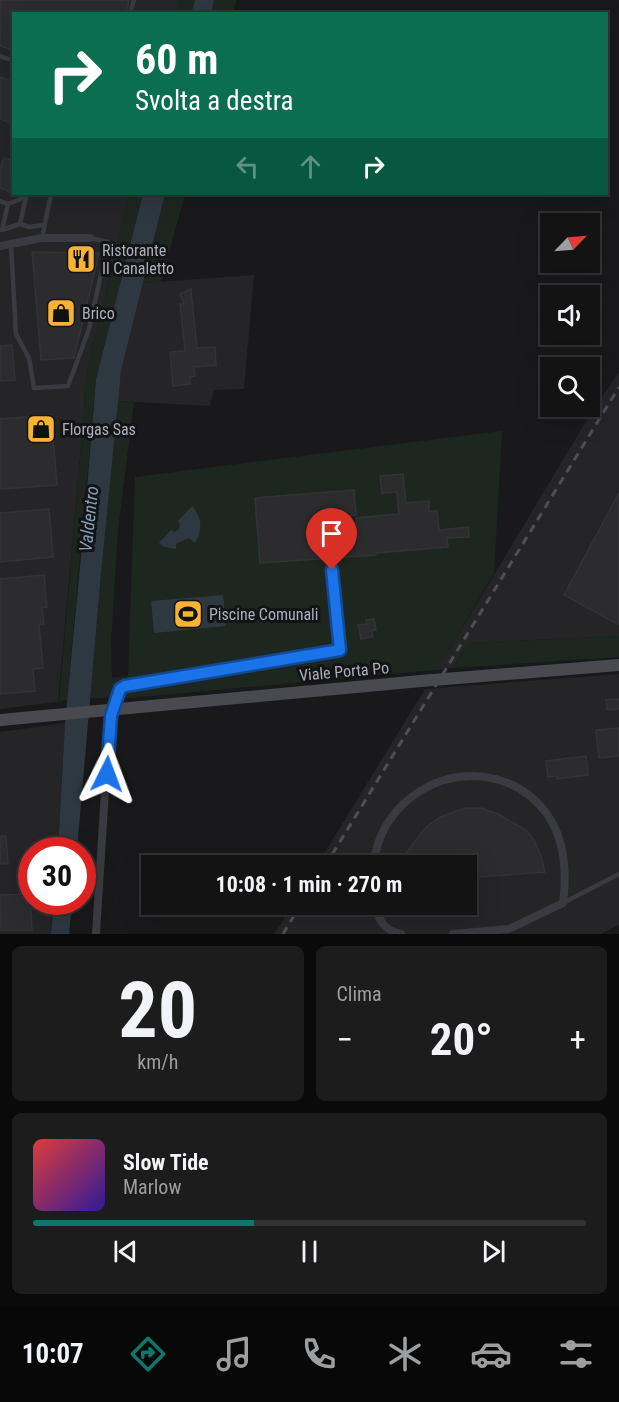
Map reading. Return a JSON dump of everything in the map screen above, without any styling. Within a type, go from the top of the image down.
[{"type":"main road","name":"Viale Porta Po","points":[[0,720],[619,665]]},
{"type":"street","points":[[0,246],[42,238],[90,238]]},
{"type":"street","points":[[96,934],[110,728],[114,710]]},
{"type":"street","points":[[374,855],[387,821],[405,801],[429,785],[452,776],[477,775],[496,778],[534,799],[548,815],[564,857],[566,883],[563,903],[509,929],[453,934]]},
{"type":"street","points":[[378,915],[384,927],[401,934]]},
{"type":"lane","points":[[20,224],[26,195]]},
{"type":"lane","points":[[0,201],[8,204],[26,195]]},
{"type":"lane","points":[[42,238],[51,195]]},
{"type":"lane","points":[[1,231],[8,204]]},
{"type":"lane","points":[[1,231],[20,224],[44,225]]},
{"type":"lane","points":[[11,245],[16,334],[29,358],[34,388],[68,386],[89,328],[108,242],[90,238]]},
{"type":"lane","points":[[114,710],[120,689],[125,686],[340,650],[332,570]]},
{"type":"lane","points":[[563,903],[619,874]]},
{"type":"shaded area","points":[[0,0],[180,0],[176,12],[12,12],[12,195],[130,195],[85,385],[58,702],[0,709]]},
{"type":"shaded area","points":[[180,0],[195,0],[191,12],[177,12]]},
{"type":"shaded area","points":[[214,0],[236,0],[233,12],[211,12]]},
{"type":"shaded area","points":[[130,195],[143,195],[96,379],[67,700],[59,702],[85,385]]},
{"type":"shaded area","points":[[165,195],[185,195],[161,282],[143,283]]},
{"type":"shaded area","points":[[254,275],[244,389],[214,390],[210,406],[117,401],[121,371],[143,283]]},
{"type":"shaded area","points":[[619,372],[619,636],[468,643],[453,668],[434,670],[452,645],[585,423],[589,417],[600,417],[600,400]]},
{"type":"shaded area","points":[[117,401],[134,402],[118,529],[111,644],[112,678],[128,676],[135,477],[502,431],[494,573],[452,645],[434,670],[129,698],[90,698]]},
{"type":"shaded area","points":[[619,636],[619,657],[453,668],[468,643]]},
{"type":"shaded area","points":[[619,674],[619,925],[601,934],[274,934],[286,915],[477,915],[477,855],[323,855],[425,689]]},
{"type":"shaded area","points":[[65,723],[59,837],[18,837],[18,915],[53,915],[51,934],[0,934],[0,732]]},
{"type":"water","points":[[195,0],[214,0],[211,12],[191,12]]},
{"type":"water","name":"Valdentro","points":[[143,195],[165,195],[121,371],[78,837],[59,837],[65,723],[96,379]]},
{"type":"water","points":[[192,506],[198,515],[200,524],[195,543],[189,538],[176,544],[176,549],[164,547],[159,543],[171,530],[175,532],[179,529],[178,521]]},
{"type":"water","name":"Piscine Comunali","points":[[223,595],[226,626],[154,633],[151,601]]},
{"type":"water","points":[[53,915],[71,915],[69,934],[51,934]]},
{"type":"building","points":[[0,0],[129,1],[126,12],[12,12],[12,50],[0,46]]},
{"type":"building","points":[[0,77],[12,81],[12,123],[0,119]]},
{"type":"building","points":[[4,158],[12,160],[12,193],[0,188],[0,168]]},
{"type":"building","name":"Brico","points":[[32,252],[99,253],[74,358],[41,360]]},
{"type":"building","points":[[191,289],[197,348],[215,347],[216,365],[194,367],[195,376],[190,377],[190,384],[173,386],[170,352],[185,351],[180,304],[184,304],[180,294]]},
{"type":"building","points":[[12,345],[15,380],[0,381],[0,346]]},
{"type":"building","points":[[51,415],[57,485],[0,489],[0,419]]},
{"type":"building","points":[[403,474],[406,503],[429,501],[429,511],[437,511],[439,530],[468,527],[469,537],[447,538],[448,547],[376,553],[376,555],[260,563],[255,498],[354,490],[356,515],[340,517],[342,540],[358,538],[356,518],[399,514],[397,492],[382,493],[380,476]]},
{"type":"building","points":[[619,493],[619,625],[564,595]]},
{"type":"building","points":[[49,509],[53,557],[0,562],[0,513]]},
{"type":"building","points":[[44,575],[47,607],[42,608],[44,624],[39,624],[43,668],[33,669],[35,691],[0,694],[0,579]]},
{"type":"building","points":[[374,619],[376,630],[372,631],[373,637],[361,639],[358,625],[367,624],[366,620]]},
{"type":"building","points":[[619,699],[619,709],[607,710],[606,700]]},
{"type":"building","points":[[619,728],[619,756],[599,758],[596,730]]},
{"type":"building","points":[[586,756],[588,775],[557,779],[557,776],[548,777],[546,761]]},
{"type":"building","points":[[465,808],[481,808],[498,814],[526,830],[534,840],[545,872],[477,877],[477,855],[405,855],[426,827],[440,817]]},
{"type":"building","points":[[0,836],[6,836],[8,864],[0,864]]},
{"type":"building","points":[[18,894],[18,915],[31,915],[32,930],[0,931],[0,895]]},
{"type":"railway","points":[[332,855],[619,387]]},
{"type":"railway","points":[[283,934],[294,915]]},
{"type":"place","name":"Ristorante Il Canaletto","points":[[81,259]]},
{"type":"place","name":"Brico","points":[[61,313]]},
{"type":"place","name":"Florgas Sas","points":[[41,429]]},
{"type":"place","name":"Piscine Comunali","points":[[188,614]]},
{"type":"route","points":[[107,774],[111,716],[120,689],[125,686],[340,650],[332,570]]}]
